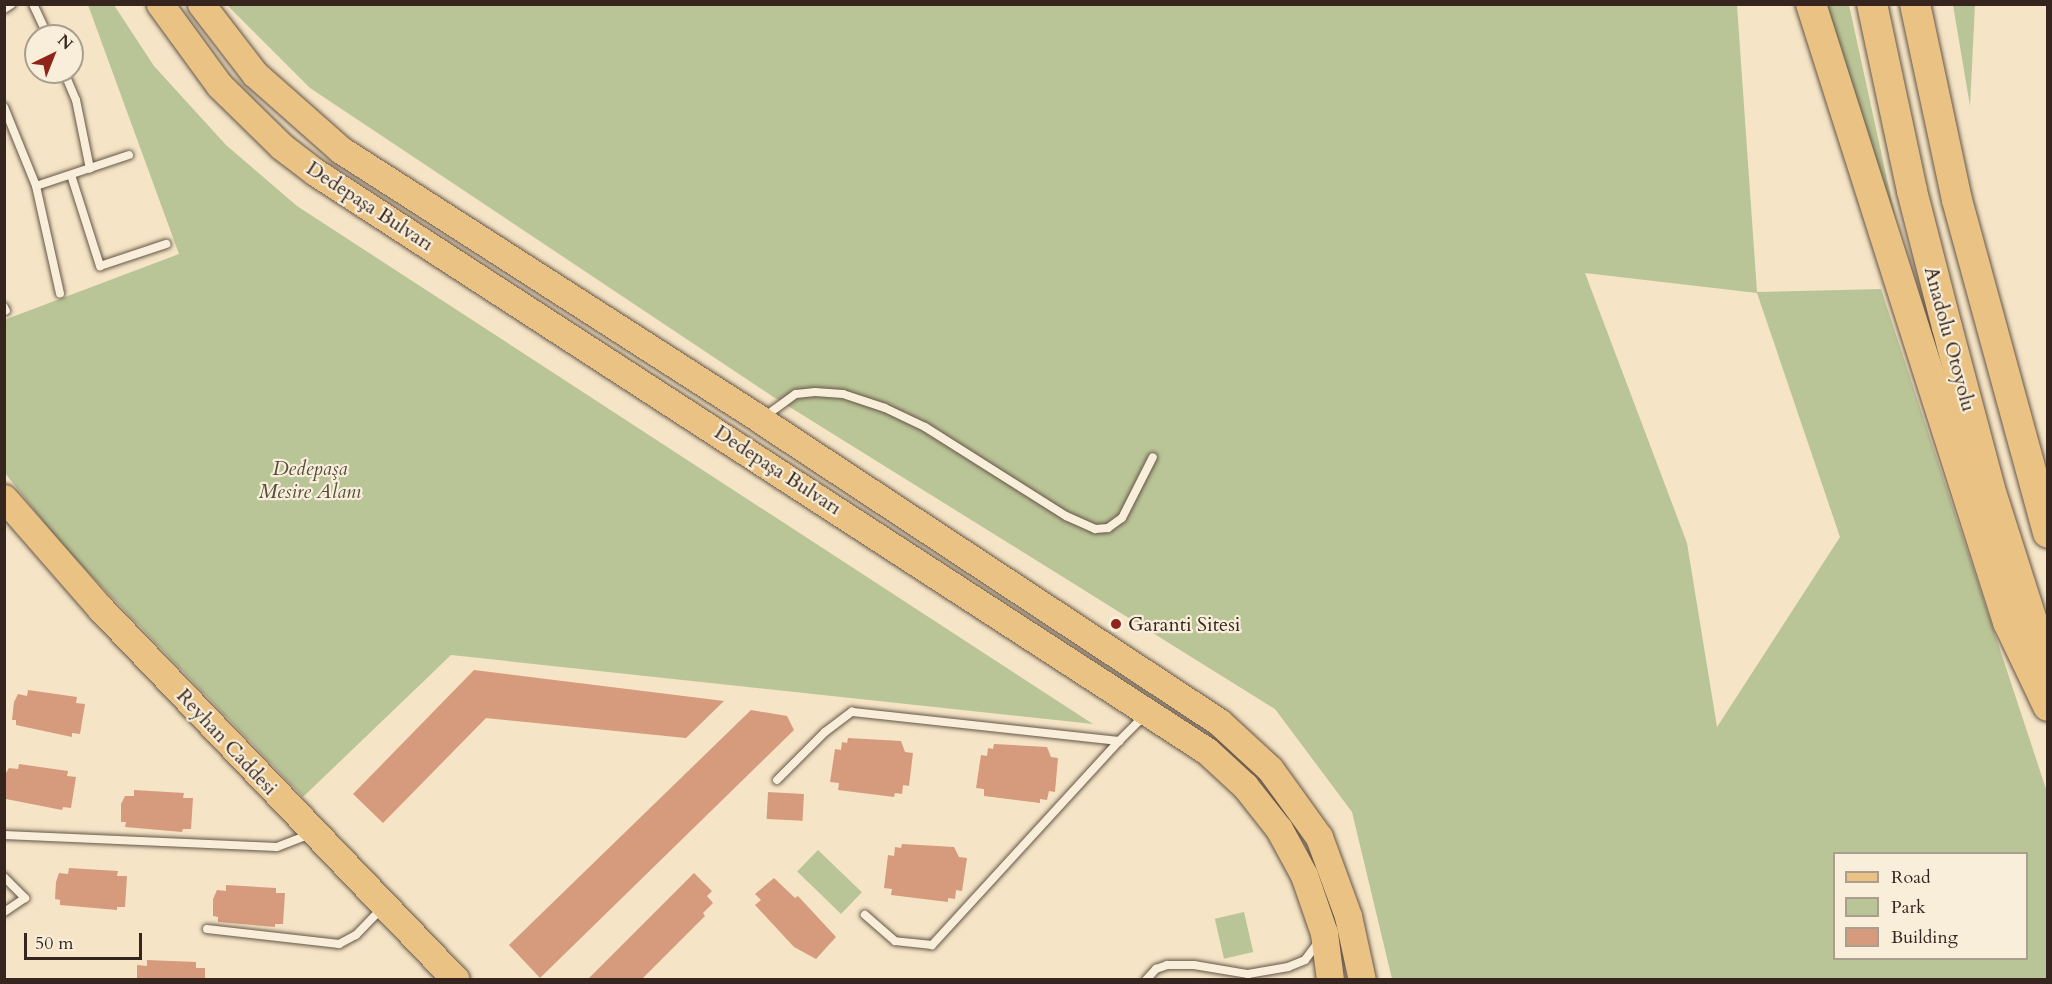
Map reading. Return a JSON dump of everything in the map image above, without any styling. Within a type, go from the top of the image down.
[{"type":"highway","points":[[1811,4],[2008,622],[2048,706]]},
{"type":"highway","name":"Anadolu Otoyolu","points":[[1872,4],[1912,191],[1947,327],[1990,489],[2048,668]]},
{"type":"highway","name":"Anadolu Otoyolu","points":[[1915,4],[1957,200],[2048,533]]},
{"type":"main road","name":"Dedepaşa Bulvarı","points":[[160,4],[219,85],[281,146],[315,172],[1149,711],[1207,751],[1245,786],[1279,829],[1304,875],[1324,933],[1330,980]]},
{"type":"main road","name":"Dedepaşa Bulvarı","points":[[201,4],[255,74],[341,150],[761,420],[1220,722],[1248,747],[1293,797],[1319,837],[1348,916],[1362,980]]},
{"type":"main road","name":"Reyhan Caddesi","points":[[4,498],[74,580],[306,837]]},
{"type":"main road","name":"Reyhan Caddesi","points":[[4,524],[54,583],[379,912],[456,980]]},
{"type":"main road","name":"Reyhan Caddesi","points":[[379,912],[434,980]]},
{"type":"lane","points":[[4,9],[12,4]]},
{"type":"lane","points":[[33,4],[42,24]]},
{"type":"lane","points":[[69,84],[76,100],[90,169]]},
{"type":"lane","points":[[4,106],[36,186],[60,292]]},
{"type":"lane","points":[[36,186],[129,156]]},
{"type":"lane","points":[[71,175],[100,266],[166,244]]},
{"type":"lane","points":[[761,420],[778,404],[796,394],[815,392],[854,398],[925,427],[1058,512],[1095,529],[1108,528],[1122,518],[1153,457]]},
{"type":"lane","points":[[865,915],[896,941],[932,945],[1149,711]]},
{"type":"lane","points":[[777,780],[825,732],[852,712],[1119,741]]},
{"type":"lane","points":[[4,835],[277,847],[306,837]]},
{"type":"lane","points":[[4,877],[25,898],[4,912]]},
{"type":"lane","points":[[207,929],[333,945],[351,939],[379,912]]},
{"type":"lane","points":[[1146,980],[1156,969],[1180,964],[1251,978],[1288,968],[1305,960],[1324,933]]},
{"type":"green space","name":"Dedepaşa Mesire Alanı","points":[[88,5],[114,5],[154,66],[226,145],[297,206],[1093,724],[451,655],[303,797],[62,545],[5,473],[4,320],[179,254]]},
{"type":"green space","points":[[227,5],[1737,5],[1757,292],[1881,289],[2047,792],[2047,979],[1392,979],[1352,812],[1275,709],[772,396],[310,88]],"holes":[[[1585,273],[1757,293],[1840,537],[1717,727],[1687,543]]]},
{"type":"green space","points":[[1825,5],[1849,5],[1899,234]]},
{"type":"green space","points":[[1953,5],[1975,5],[1970,106]]},
{"type":"green space","points":[[818,850],[862,892],[841,914],[797,872]]},
{"type":"green space","points":[[1244,912],[1253,952],[1224,959],[1215,919]]},
{"type":"building","points":[[474,670],[724,701],[686,738],[486,718],[383,823],[353,794]]},
{"type":"building","points":[[28,690],[77,697],[76,703],[85,704],[80,734],[72,733],[72,737],[16,725],[16,720],[12,720],[14,702],[18,694],[27,696]]},
{"type":"building","points":[[751,710],[787,716],[794,730],[540,978],[509,945]]},
{"type":"building","points":[[848,738],[901,741],[905,752],[913,753],[909,786],[903,785],[902,794],[895,793],[894,797],[838,790],[839,783],[830,782],[835,749],[841,750],[842,742],[847,743]]},
{"type":"building","points":[[994,744],[1047,747],[1051,757],[1058,758],[1055,792],[1049,791],[1047,800],[1040,799],[1040,803],[984,796],[984,789],[976,788],[981,755],[987,756],[988,748],[993,749]]},
{"type":"building","points":[[19,764],[68,771],[67,776],[76,777],[71,808],[63,807],[62,810],[6,799],[4,776],[9,768],[18,769]]},
{"type":"building","points":[[134,790],[184,793],[183,798],[193,798],[191,829],[183,829],[182,832],[125,827],[126,822],[121,822],[121,804],[125,796],[134,796]]},
{"type":"building","points":[[768,792],[804,794],[803,821],[767,819]]},
{"type":"building","points":[[902,844],[954,847],[959,857],[967,858],[962,891],[956,890],[955,899],[948,898],[948,902],[891,895],[892,889],[884,888],[888,855],[894,856],[895,847],[901,848]]},
{"type":"building","points":[[69,868],[118,871],[117,876],[127,876],[125,907],[117,907],[117,910],[60,905],[60,900],[55,899],[56,882],[59,873],[68,874]]},
{"type":"building","points":[[694,873],[712,891],[707,896],[713,903],[703,913],[705,916],[641,980],[587,980]]},
{"type":"building","points":[[774,878],[795,898],[798,896],[836,937],[816,959],[794,947],[755,905],[761,900],[755,894]]},
{"type":"building","points":[[226,885],[276,888],[276,893],[285,893],[283,924],[275,924],[275,927],[218,922],[218,917],[213,916],[213,899],[217,890],[226,891]]},
{"type":"building","points":[[147,960],[196,962],[196,968],[205,968],[205,980],[137,980],[137,965],[147,966]]},
{"type":"place","name":"Garanti Sitesi","points":[[1116,624]]}]
